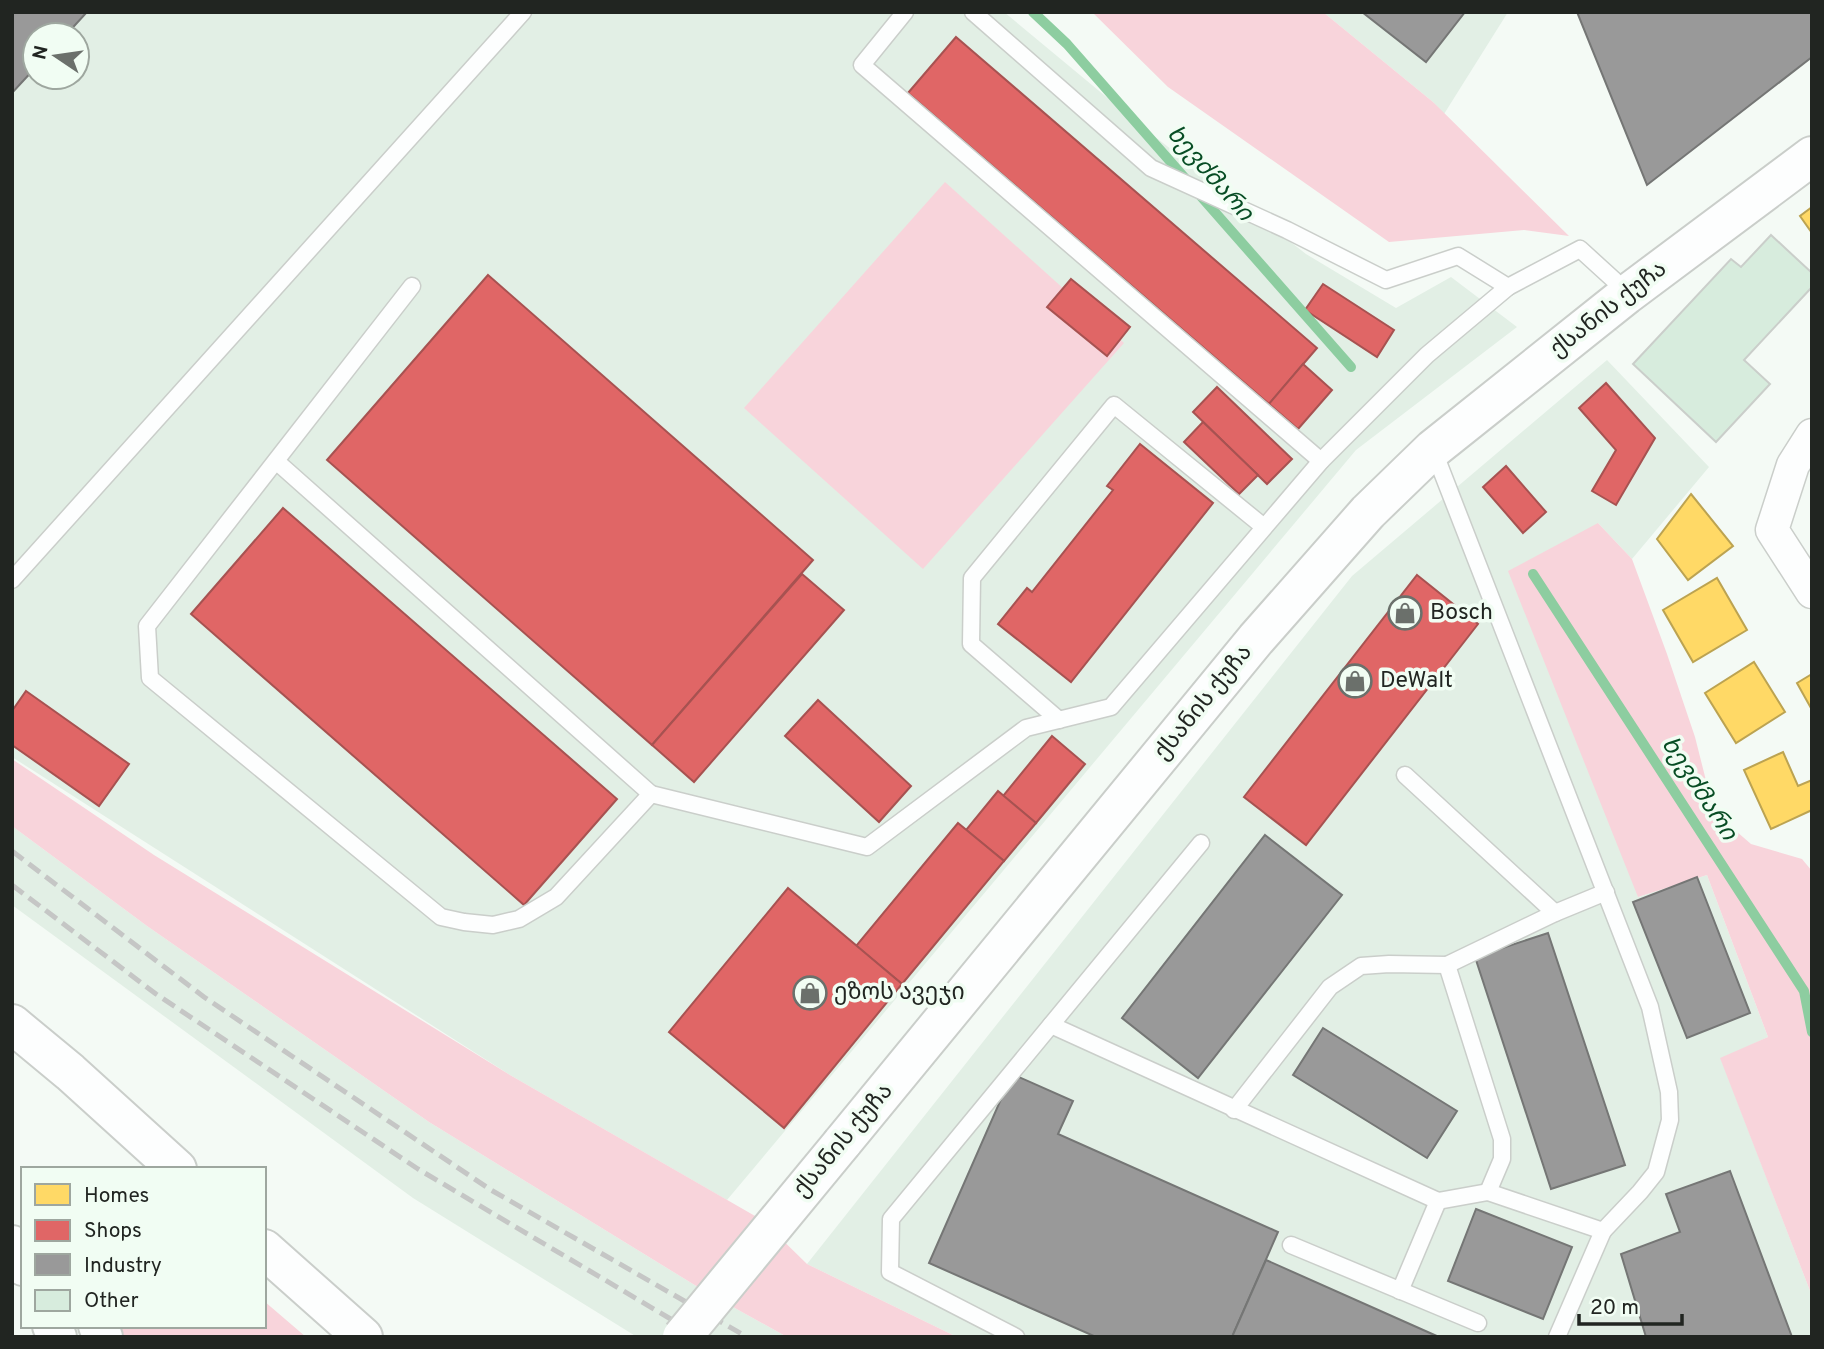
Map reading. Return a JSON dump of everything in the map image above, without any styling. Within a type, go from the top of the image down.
[{"type":"main road","name":"ქსანის ქუჩა","points":[[682,1337],[1256,639],[1367,512],[1433,449],[1626,295],[1812,156]]},
{"type":"main road","points":[[12,1024],[70,1072],[175,1167]]},
{"type":"main road","points":[[12,1245],[21,1262]]},
{"type":"main road","points":[[266,1251],[363,1337]]},
{"type":"street","points":[[1812,435],[1793,465],[1772,530],[1812,592]]},
{"type":"lane","points":[[12,580],[523,12]]},
{"type":"lane","points":[[905,12],[862,65],[1321,461]]},
{"type":"lane","points":[[972,12],[1151,168],[1287,230],[1386,280],[1458,256],[1508,287]]},
{"type":"lane","points":[[276,461],[651,794],[867,847],[1026,728],[1111,707],[1321,461],[1427,355],[1508,287],[1580,249],[1614,280],[1626,295]]},
{"type":"lane","points":[[412,286],[147,626],[150,678],[440,917],[493,925],[519,919],[556,897],[651,794]]},
{"type":"lane","points":[[1059,720],[971,644],[972,578],[1114,405],[1264,527]]},
{"type":"lane","points":[[1433,449],[1650,1007],[1669,1092],[1670,1120],[1656,1172],[1603,1231],[1558,1337]]},
{"type":"lane","points":[[1405,775],[1555,913]]},
{"type":"lane","points":[[1016,1337],[890,1272],[891,1219],[1201,843]]},
{"type":"lane","points":[[1234,1110],[1330,987],[1362,966],[1447,965],[1555,913],[1606,892]]},
{"type":"lane","points":[[1447,965],[1502,1139],[1502,1159],[1488,1192]]},
{"type":"lane","points":[[1051,1025],[1438,1201],[1488,1192],[1603,1231]]},
{"type":"lane","points":[[1400,1291],[1438,1201]]},
{"type":"lane","points":[[1291,1245],[1478,1323]]},
{"type":"shaded area","points":[[12,12],[1004,12],[1145,129],[1306,254],[1396,308],[1451,277],[1517,327],[1356,450],[727,1200],[510,1075],[12,757]]},
{"type":"shaded area","points":[[1092,12],[1323,12],[1433,102],[1569,236],[1524,230],[1389,242],[1168,87]]},
{"type":"shaded area","points":[[1323,12],[1508,12],[1444,114]]},
{"type":"shaded area","points":[[945,182],[1124,343],[923,569],[744,408]]},
{"type":"shaded area","points":[[1607,360],[1709,467],[1632,559],[1598,523],[1638,897],[1707,875],[1768,1037],[1721,1059],[1812,1296],[1812,1337],[957,1337],[807,1264],[1352,576]]},
{"type":"shaded area","points":[[1598,523],[1632,559],[1695,737],[1714,812],[1751,844],[1802,859],[1812,871],[1812,1296],[1720,1058],[1768,1037],[1707,875],[1638,897],[1508,571]]},
{"type":"shaded area","points":[[12,759],[154,855],[510,1075],[762,1220],[807,1264],[957,1337],[787,1337],[706,1292],[429,1122],[147,926],[12,826]]},
{"type":"shaded area","points":[[12,826],[147,926],[429,1122],[706,1292],[787,1337],[637,1337],[413,1198],[12,905]]},
{"type":"shaded area","points":[[266,1303],[306,1337],[112,1337],[106,1328],[266,1328]]},
{"type":"building: Homes","points":[[1812,207],[1812,233],[1800,216]]},
{"type":"building: Homes","points":[[1691,494],[1733,546],[1688,580],[1657,539]]},
{"type":"building: Homes","points":[[1717,578],[1747,630],[1693,662],[1663,610]]},
{"type":"building: Homes","points":[[1754,662],[1785,712],[1736,743],[1705,693]]},
{"type":"building: Homes","points":[[1812,674],[1812,710],[1797,683]]},
{"type":"building: Homes","points":[[1783,752],[1798,786],[1812,780],[1812,810],[1771,829],[1744,770]]},
{"type":"building: Shops","points":[[956,37],[1317,348],[1269,404],[908,93]]},
{"type":"building: Shops","points":[[488,275],[813,560],[652,745],[327,460]]},
{"type":"building: Shops","points":[[1071,279],[1130,327],[1107,356],[1047,307]]},
{"type":"building: Shops","points":[[1323,284],[1394,330],[1377,357],[1305,310]]},
{"type":"building: Shops","points":[[1303,364],[1332,390],[1298,429],[1269,404]]},
{"type":"building: Shops","points":[[1606,383],[1655,438],[1616,505],[1592,491],[1616,450],[1579,408]]},
{"type":"building: Shops","points":[[1217,387],[1292,459],[1267,484],[1193,412]]},
{"type":"building: Shops","points":[[1203,422],[1258,475],[1239,494],[1184,442]]},
{"type":"building: Shops","points":[[1140,444],[1213,503],[1071,682],[998,624],[1027,588],[1032,592],[1113,490],[1107,486]]},
{"type":"building: Shops","points":[[1506,466],[1546,512],[1523,533],[1483,487]]},
{"type":"building: Shops","points":[[283,508],[617,799],[524,905],[191,614]]},
{"type":"building: Shops","points":[[802,574],[844,610],[694,782],[652,745]]},
{"type":"building: Shops","points":[[1417,575],[1478,624],[1306,845],[1244,797]]},
{"type":"building: Shops","points":[[26,691],[129,764],[99,806],[12,745],[12,711]]},
{"type":"building: Shops","points":[[818,700],[911,786],[879,822],[785,736]]},
{"type":"building: Shops","points":[[1052,736],[1085,764],[1036,823],[1003,796]]},
{"type":"building: Shops","points":[[998,791],[1036,823],[1004,861],[966,830]]},
{"type":"building: Shops","points":[[958,823],[1004,861],[902,984],[856,946]]},
{"type":"building: Shops","points":[[788,888],[902,984],[784,1128],[669,1032]]},
{"type":"building: Industry","points":[[12,12],[87,12],[79,21],[21,21],[21,83],[12,93]]},
{"type":"building: Industry","points":[[1362,12],[1465,12],[1426,62]]},
{"type":"building: Industry","points":[[1577,12],[1812,12],[1812,57],[1647,185]]},
{"type":"building: Industry","points":[[1265,835],[1342,895],[1198,1078],[1122,1018]]},
{"type":"building: Industry","points":[[1697,877],[1750,1013],[1687,1038],[1633,902]]},
{"type":"building: Industry","points":[[1548,933],[1625,1165],[1551,1189],[1475,957]]},
{"type":"building: Industry","points":[[1323,1028],[1457,1111],[1427,1158],[1293,1075]]},
{"type":"building: Industry","points":[[1012,1074],[1073,1101],[1058,1134],[1278,1232],[1232,1337],[1096,1337],[929,1263]]},
{"type":"building: Industry","points":[[1730,1171],[1792,1337],[1646,1337],[1621,1254],[1680,1232],[1666,1194]]},
{"type":"building: Industry","points":[[1476,1209],[1572,1247],[1543,1319],[1448,1281]]},
{"type":"building: Industry","points":[[1266,1260],[1439,1337],[1232,1337]]},
{"type":"building: Other","points":[[1771,235],[1812,273],[1812,287],[1744,360],[1770,384],[1716,442],[1633,364],[1731,259],[1741,267]]},
{"type":"waterway","name":"ხევძმარი","points":[[1033,12],[1067,44],[1351,367]]},
{"type":"waterway","name":"ხევძმარი","points":[[1533,574],[1804,991],[1812,1032]]},
{"type":"railway","points":[[12,851],[204,997],[491,1190],[747,1337]]},
{"type":"railway","points":[[12,885],[156,994],[418,1169],[701,1337]]},
{"type":"place","name":"Bosch","points":[[1405,613]]},
{"type":"place","name":"DeWalt","points":[[1355,681]]},
{"type":"place","name":"ეზოს ავეჯი","points":[[810,993]]}]
